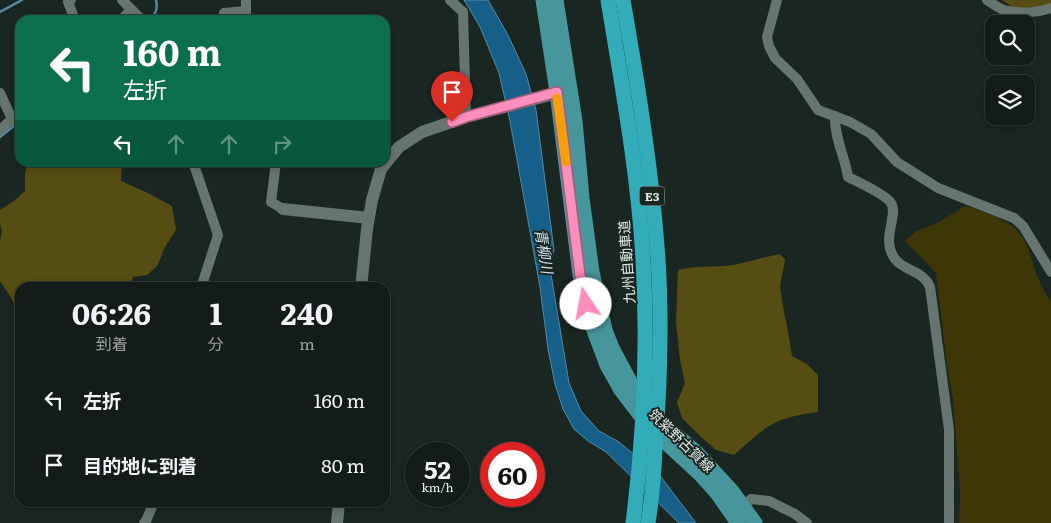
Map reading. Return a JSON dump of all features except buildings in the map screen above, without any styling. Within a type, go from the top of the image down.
[{"type":"highway","name":"九州自動車道","points":[[608,0],[631,141],[639,213],[644,286],[645,374],[642,432],[632,523]]},
{"type":"highway","name":"E3","points":[[623,0],[646,141],[654,211],[658,278],[660,323],[659,394],[652,501],[648,523]]},
{"type":"main road","name":"筑紫野古賀線","points":[[544,0],[564,91],[575,121],[582,198],[592,272],[605,330],[612,348],[636,391],[652,414],[696,453],[731,490],[755,523]]},
{"type":"main road","name":"筑紫野古賀線","points":[[556,0],[580,275],[586,304],[607,365],[621,390],[650,428],[700,474],[717,493],[738,523]]},
{"type":"street","points":[[72,0],[68,2],[72,15]]},
{"type":"street","points":[[122,0],[136,15]]},
{"type":"street","points":[[246,0],[246,15]]},
{"type":"street","points":[[450,0],[464,12],[466,117]]},
{"type":"street","points":[[777,0],[767,37],[769,46],[775,58],[797,79],[818,110],[850,122],[871,134],[897,162],[938,188],[1014,218],[1023,226],[1051,272]]},
{"type":"street","points":[[987,0],[1002,9],[1017,13],[1042,11],[1051,8]]},
{"type":"street","points":[[126,15],[131,10]]},
{"type":"street","points":[[224,13],[239,15]]},
{"type":"street","points":[[390,158],[399,147],[422,132],[466,117],[564,91]]},
{"type":"street","points":[[0,93],[15,115]]},
{"type":"street","points":[[835,116],[835,126],[848,178],[890,202],[893,210],[888,237],[890,251],[896,261],[928,280],[930,286],[949,430],[950,523]]},
{"type":"street","points":[[0,130],[15,117]]},
{"type":"street","points":[[194,167],[218,235],[203,282]]},
{"type":"street","points":[[275,167],[271,202],[283,209],[369,218]]},
{"type":"street","points":[[362,282],[372,200],[383,167]]},
{"type":"street","points":[[743,506],[751,500],[769,501],[795,514],[807,523]]},
{"type":"street","points":[[144,523],[152,507]]},
{"type":"street","points":[[337,523],[339,507]]},
{"type":"shaded area","points":[[1002,0],[1051,0],[1051,5],[1015,9]]},
{"type":"shaded area","points":[[27,167],[122,167],[121,181],[172,206],[176,230],[165,247],[157,266],[147,275],[133,277],[132,282],[15,282],[15,306],[0,281],[0,241],[2,231],[0,210],[25,191]]},
{"type":"shaded area","points":[[965,206],[993,215],[1022,235],[1039,281],[1051,302],[1051,523],[959,523],[960,492],[953,399],[947,366],[936,273],[905,241],[915,232],[939,222]]},
{"type":"shaded area","points":[[780,254],[785,260],[780,285],[792,356],[807,364],[818,375],[818,412],[794,416],[776,422],[734,455],[716,450],[700,436],[682,418],[677,402],[685,383],[680,360],[676,322],[678,270],[733,265]]},
{"type":"water","name":"青柳川","points":[[464,0],[488,0],[508,35],[526,74],[536,110],[554,250],[550,268],[569,383],[581,411],[599,431],[619,442],[661,477],[696,523],[679,523],[606,452],[588,441],[574,429],[563,409],[555,384],[548,349],[540,287],[510,121],[499,73],[480,27]]},
{"type":"waterway","points":[[0,12],[22,0]]},
{"type":"waterway","points":[[154,15],[157,6],[156,0]]},
{"type":"waterway","points":[[0,137],[15,125]]},
{"type":"slow traffic","points":[[557,98],[566,162]]},
{"type":"route","points":[[452,122],[557,92],[580,275],[586,304]]}]
